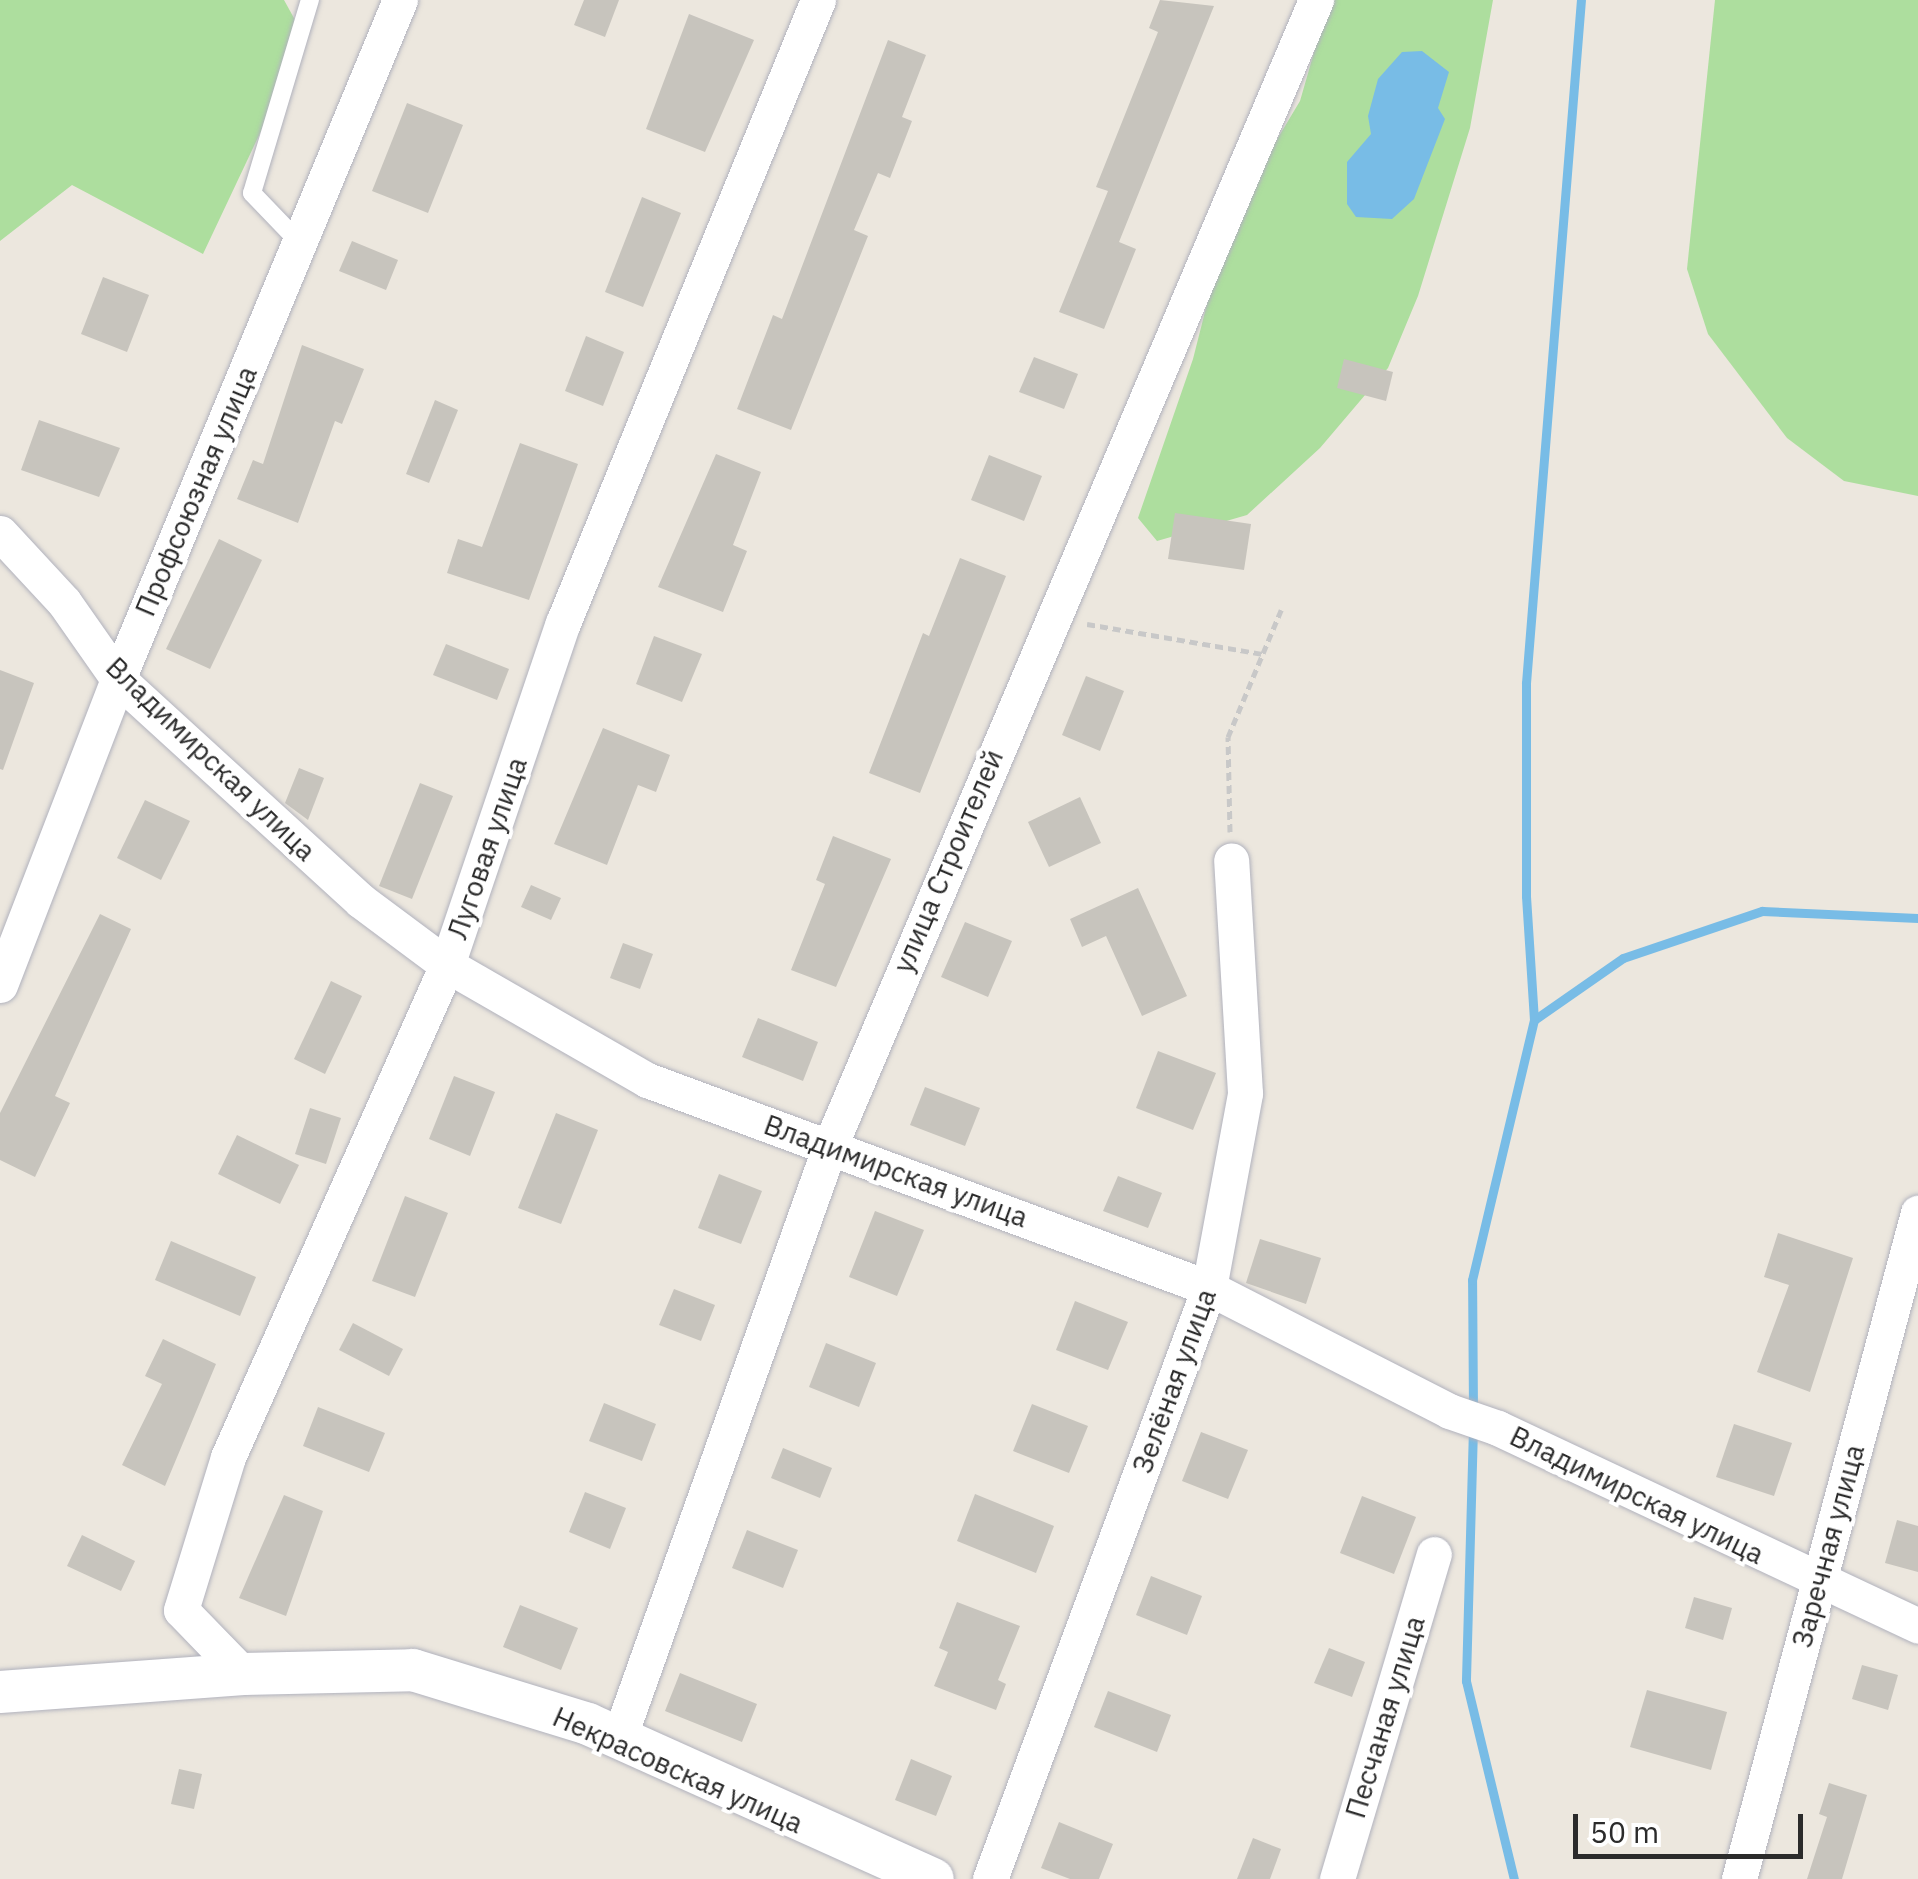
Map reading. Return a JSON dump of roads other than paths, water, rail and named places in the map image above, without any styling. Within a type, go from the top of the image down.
[{"type":"street","name":"Профсоюзная улица","points":[[0,985],[118,679],[400,0]]},
{"type":"street","name":"Луговая улица","points":[[243,1674],[180,1610],[228,1457],[447,965],[563,623],[818,0]]},
{"type":"street","name":"улица Строителей","points":[[620,1738],[830,1146],[1050,617],[1316,0]]},
{"type":"street","name":"Владимирская улица","points":[[0,533],[64,602],[118,679],[361,901],[447,965],[647,1080],[1209,1288],[1449,1411],[1498,1428],[1818,1584],[1918,1626]]},
{"type":"street","name":"Зелёная улица","points":[[990,1879],[1209,1288],[1245,1093],[1231,860]]},
{"type":"street","name":"Заречная улица","points":[[1740,1879],[1918,1213]]},
{"type":"street","name":"Песчаная улица","points":[[1337,1879],[1434,1554]]},
{"type":"street","name":"Некрасовская улица","points":[[0,1692],[243,1674],[413,1670],[620,1738],[933,1879]]},
{"type":"lane","points":[[299,242],[252,193],[310,0]]},
{"type":"water","points":[[1422,51],[1449,72],[1438,108],[1445,119],[1414,199],[1392,219],[1356,217],[1347,204],[1347,162],[1371,134],[1368,116],[1378,79],[1402,52]]},
{"type":"waterway","points":[[1473,1412],[1472,1280],[1534,1020],[1526,896],[1526,683],[1581,0]]},
{"type":"waterway","points":[[1534,1020],[1623,958],[1762,911],[1918,918]]},
{"type":"waterway","points":[[1473,1428],[1466,1681],[1514,1879]]}]
